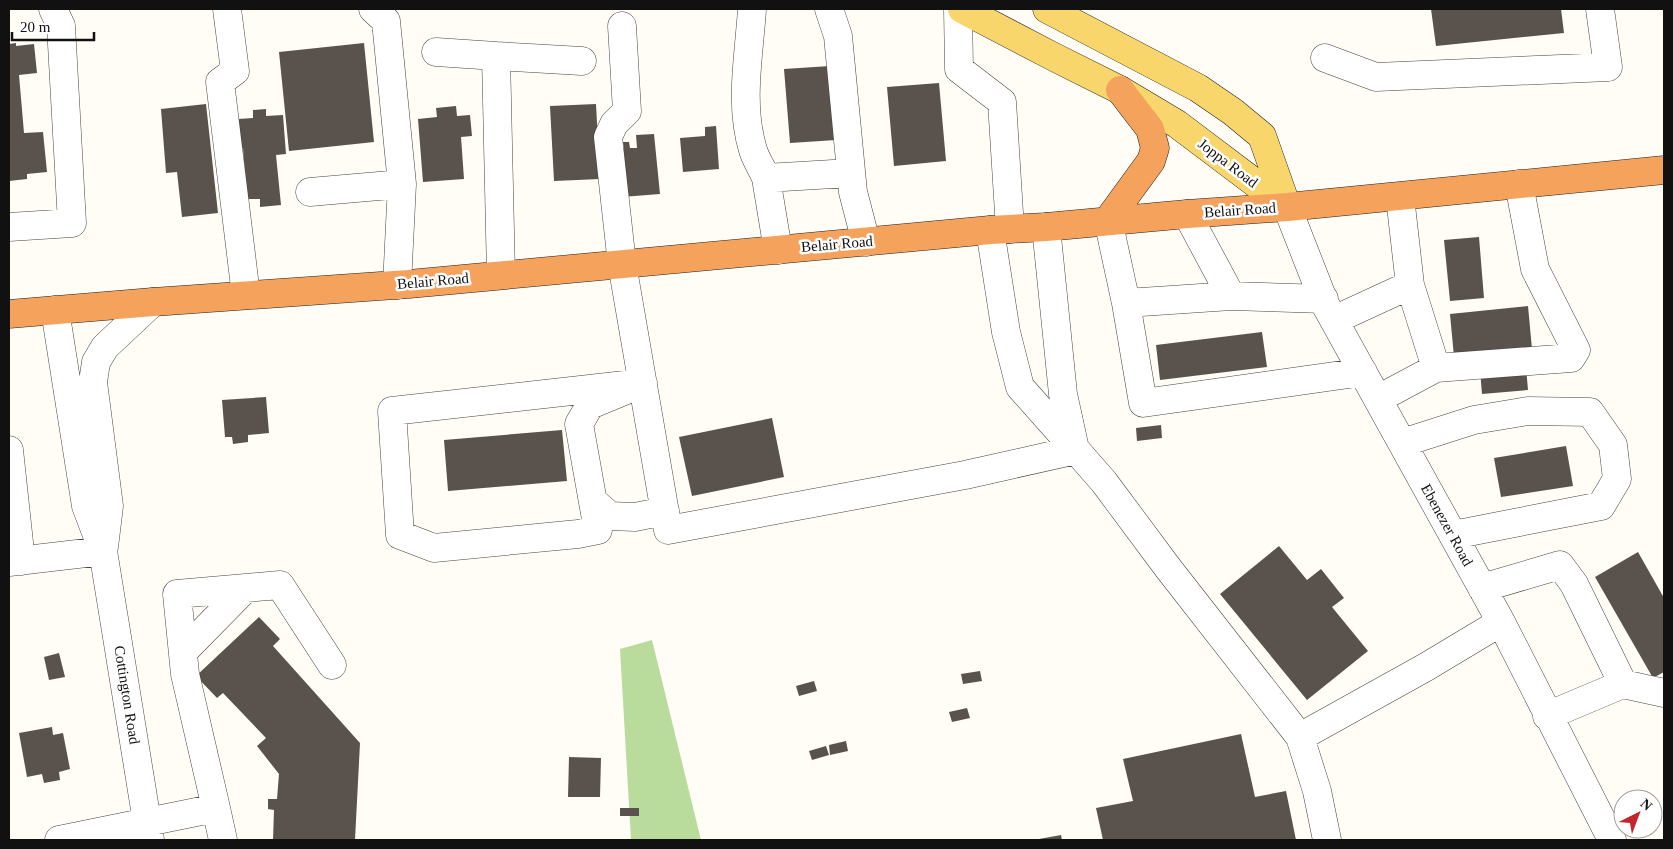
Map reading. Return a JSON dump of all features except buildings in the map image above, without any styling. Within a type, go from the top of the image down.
[{"type":"highway","points":[[1108,220],[1151,161],[1155,148],[1150,129],[1120,90]]},
{"type":"highway","name":"Belair Road","points":[[9,314],[397,285],[1000,229],[1046,227],[1108,220],[1287,207],[1664,170]]},
{"type":"main road","name":"Joppa Road","points":[[962,9],[1054,58],[1120,90],[1177,124],[1287,207]]},
{"type":"main road","name":"Joppa Road","points":[[1061,12],[1198,88],[1233,112],[1262,136],[1287,207]]},
{"type":"street","points":[[9,227],[72,223],[61,26],[53,9]]},
{"type":"street","points":[[228,9],[235,71],[220,82],[246,295]]},
{"type":"street","points":[[373,9],[386,21],[402,184],[397,285]]},
{"type":"street","points":[[752,9],[746,75],[746,117],[753,152],[766,178],[778,250]]},
{"type":"street","points":[[829,9],[838,36],[853,192],[866,242]]},
{"type":"street","points":[[958,9],[959,69],[1002,102],[1000,229],[1006,332],[1020,387],[1104,482],[1168,568],[1300,737],[1317,790],[1327,840]]},
{"type":"street","points":[[1325,58],[1376,77],[1608,67],[1600,9]]},
{"type":"street","points":[[622,26],[627,111],[614,124],[608,136],[622,264],[666,521]]},
{"type":"street","points":[[436,52],[582,61]]},
{"type":"street","points":[[496,56],[501,275]]},
{"type":"street","points":[[766,178],[850,173]]},
{"type":"street","points":[[310,192],[402,184]]},
{"type":"street","points":[[1378,399],[1436,368],[1571,358],[1576,350],[1535,269],[1519,184]]},
{"type":"street","points":[[1400,196],[1410,285],[1436,368]]},
{"type":"street","name":"Ebenezer Road","points":[[1287,207],[1329,310],[1501,622],[1547,716],[1612,840]]},
{"type":"street","points":[[1187,214],[1231,296]]},
{"type":"street","points":[[1108,220],[1126,303],[1143,403],[1363,372]]},
{"type":"street","points":[[1046,227],[1063,394],[1076,450]]},
{"type":"street","points":[[1126,303],[1231,296],[1329,310],[1410,285]]},
{"type":"street","name":"Cottington Road","points":[[104,551],[109,506],[93,382],[96,362],[106,347],[153,302]]},
{"type":"street","name":"Cottington Road","points":[[55,310],[86,506],[104,551],[148,832]]},
{"type":"street","points":[[643,383],[392,411],[400,535],[434,548],[578,534],[965,474],[1076,450]]},
{"type":"street","points":[[598,530],[579,424],[590,404],[643,383]]},
{"type":"street","points":[[529,396],[562,411],[579,424]]},
{"type":"street","points":[[1402,443],[1474,420],[1528,411],[1590,412],[1614,445],[1617,479],[1601,506],[1452,535]]},
{"type":"street","points":[[9,450],[15,561],[104,551]]},
{"type":"street","points":[[593,501],[610,516],[666,521]]},
{"type":"street","points":[[1482,588],[1560,565],[1574,584],[1623,684]]},
{"type":"street","points":[[223,840],[185,674],[177,594],[280,585],[332,665]]},
{"type":"street","points":[[182,652],[246,588]]},
{"type":"street","points":[[1300,737],[1426,667],[1501,622]]},
{"type":"street","points":[[1547,716],[1623,684],[1664,693]]},
{"type":"street","points":[[59,840],[148,832],[216,808]]},
{"type":"green space","points":[[652,640],[701,840],[631,840],[620,649]]}]
